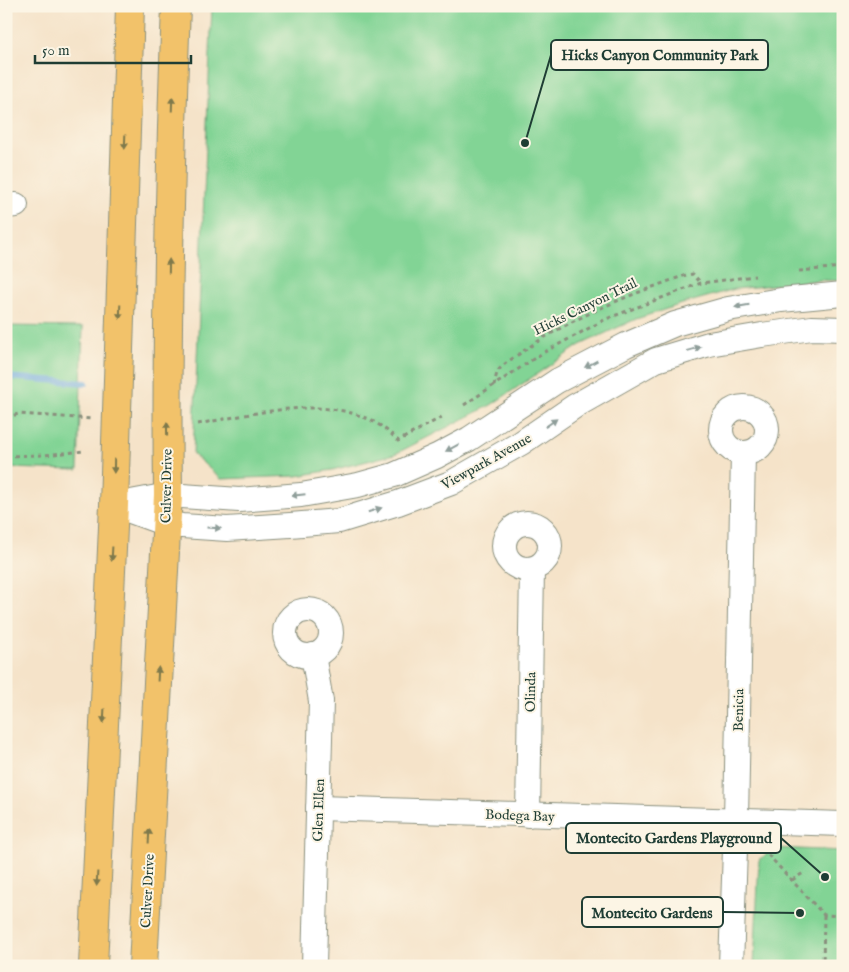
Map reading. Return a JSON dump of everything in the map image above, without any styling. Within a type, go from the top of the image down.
[{"type":"main road","points":[[93,966],[114,505],[130,6]]},
{"type":"main road","name":"Culver Drive","points":[[143,966],[166,524],[179,496],[167,419],[171,133],[176,6]]},
{"type":"street","name":"Viewpark Avenue","points":[[114,505],[179,496],[239,500],[301,495],[358,485],[394,475],[470,439],[557,381],[626,345],[676,324],[728,309],[781,300],[843,294]]},
{"type":"street","points":[[781,300],[785,332]]},
{"type":"street","name":"Viewpark Avenue","points":[[114,505],[166,524],[227,529],[339,521],[450,483],[521,443],[575,406],[656,360],[708,344],[812,328],[843,329]]},
{"type":"street","name":"Benicia","points":[[731,966],[736,820],[743,454]]},
{"type":"street","name":"Olinda","points":[[528,815],[532,569]]},
{"type":"street","name":"Glen Ellen","points":[[313,655],[321,701],[314,966]]},
{"type":"street","name":"Bodega Bay","points":[[318,808],[843,824]]},
{"type":"path","points":[[798,271],[843,268]]},
{"type":"path","name":"Hicks Canyon Trail","points":[[494,386],[498,371],[511,360],[536,342],[583,317],[627,296],[686,275],[693,274],[701,283]]},
{"type":"path","name":"Hicks Canyon Trail","points":[[464,405],[541,354],[606,320],[701,283],[755,276]]},
{"type":"path","points":[[198,424],[272,411],[329,408],[351,412],[369,419],[384,427],[398,441],[442,417]]},
{"type":"path","points":[[6,417],[18,414],[116,420]]},
{"type":"path","points":[[6,456],[84,451]]},
{"type":"path","points":[[736,820],[824,915],[823,966],[843,966]]},
{"type":"path","points":[[792,880],[805,872]]},
{"type":"path","points":[[824,915],[843,916]]},
{"type":"green space","points":[[212,6],[843,6],[843,281],[821,280],[735,289],[636,319],[580,345],[491,405],[395,454],[332,470],[297,476],[221,479],[193,454]]},
{"type":"green space","points":[[6,326],[83,327],[78,470],[6,468]]},
{"type":"green space","points":[[775,848],[843,851],[843,966],[754,966],[759,860]]},
{"type":"waterway","points":[[6,377],[86,383]]},
{"type":"place","name":"Hicks Canyon Community Park","points":[[525,143]]},
{"type":"place","name":"Montecito Gardens Playground","points":[[825,877]]},
{"type":"place","name":"Montecito Gardens","points":[[800,913]]}]
